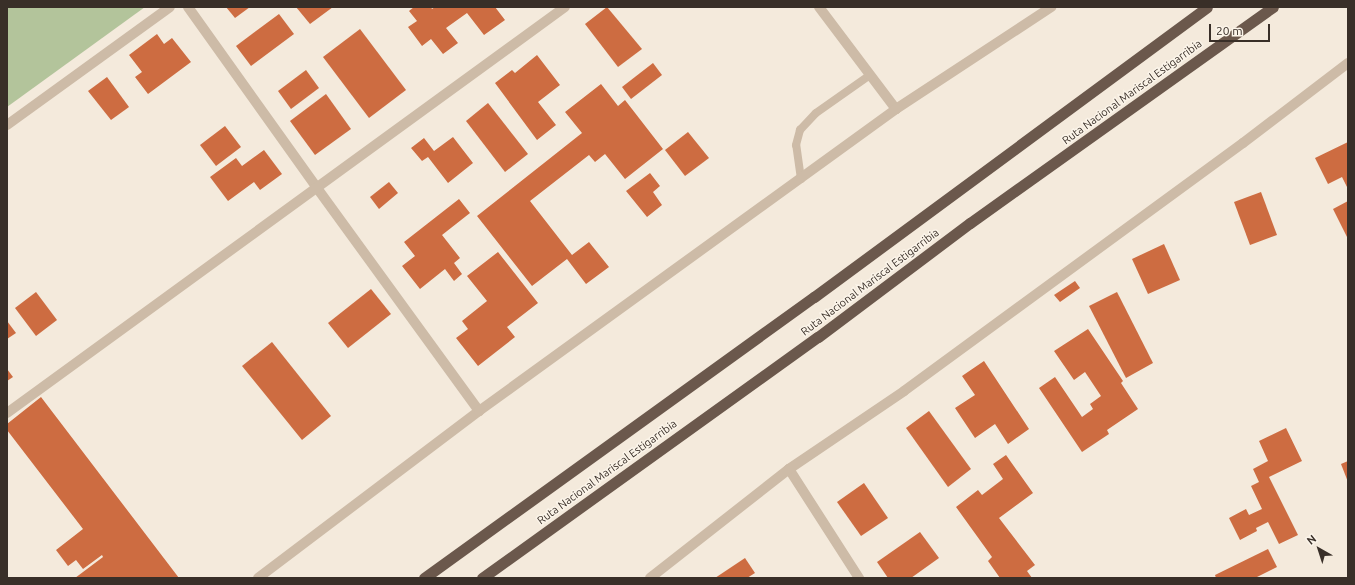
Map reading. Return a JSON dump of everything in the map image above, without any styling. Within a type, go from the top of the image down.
[{"type":"highway","name":"Ruta Nacional Mariscal Estigarribia","points":[[424,578],[814,297],[1207,7]]},
{"type":"highway","name":"Ruta Nacional Mariscal Estigarribia","points":[[482,578],[818,337],[970,223],[1273,7]]},
{"type":"street","points":[[7,125],[170,7]]},
{"type":"street","points":[[188,7],[479,411]]},
{"type":"street","points":[[7,413],[565,7]]},
{"type":"street","points":[[819,7],[896,109]]},
{"type":"street","points":[[258,578],[479,411],[896,109],[1051,7]]},
{"type":"street","points":[[650,578],[790,469],[904,390],[1243,143],[1348,63]]},
{"type":"street","points":[[790,469],[858,578]]},
{"type":"lane","points":[[801,179],[796,145],[800,130],[816,113],[870,75]]},
{"type":"green space","points":[[7,7],[145,7],[7,107]]},
{"type":"building","points":[[226,7],[250,7],[235,18]]},
{"type":"building","points":[[296,7],[333,7],[310,24]]},
{"type":"building","points":[[414,7],[431,7],[432,9],[435,7],[495,7],[505,20],[484,35],[467,13],[446,28],[458,43],[443,54],[431,39],[422,46],[408,27],[417,21],[409,11]]},
{"type":"building","points":[[607,7],[642,49],[618,67],[585,24]]},
{"type":"building","points":[[279,14],[294,34],[251,66],[236,46]]},
{"type":"building","points":[[360,29],[406,90],[369,118],[323,57]]},
{"type":"building","points":[[157,34],[164,44],[172,38],[191,62],[148,94],[135,77],[142,72],[129,55]]},
{"type":"building","points":[[537,55],[560,85],[538,102],[556,125],[537,140],[495,83],[512,70],[515,73]]},
{"type":"building","points":[[653,63],[662,75],[631,99],[622,87]]},
{"type":"building","points":[[306,70],[319,88],[291,109],[278,91]]},
{"type":"building","points":[[107,77],[129,107],[111,120],[88,91]]},
{"type":"building","points":[[601,84],[618,106],[625,100],[663,149],[625,179],[605,154],[595,162],[589,155],[530,201],[572,255],[589,242],[609,267],[586,284],[567,259],[532,286],[477,216],[582,133],[565,112]]},
{"type":"building","points":[[326,94],[351,129],[315,155],[290,121]]},
{"type":"building","points":[[488,103],[528,154],[505,172],[466,121]]},
{"type":"building","points":[[225,126],[241,147],[216,166],[200,145]]},
{"type":"building","points":[[688,132],[709,158],[685,176],[665,150]]},
{"type":"building","points":[[453,137],[473,163],[448,183],[428,157],[422,161],[411,148],[424,138],[434,151]]},
{"type":"building","points":[[1348,142],[1348,189],[1342,177],[1328,184],[1315,158]]},
{"type":"building","points":[[264,150],[282,174],[260,190],[254,182],[228,201],[210,177],[236,158],[242,166]]},
{"type":"building","points":[[650,173],[660,186],[653,192],[662,205],[647,217],[626,191]]},
{"type":"building","points":[[389,182],[398,193],[379,209],[370,197]]},
{"type":"building","points":[[1261,192],[1277,235],[1250,245],[1234,202]]},
{"type":"building","points":[[459,199],[470,213],[442,235],[460,258],[454,263],[462,274],[454,281],[445,269],[420,289],[402,266],[415,256],[404,242]]},
{"type":"building","points":[[1348,201],[1348,239],[1333,209]]},
{"type":"building","points":[[1164,244],[1180,280],[1148,294],[1132,259]]},
{"type":"building","points":[[498,252],[538,303],[507,327],[515,337],[478,366],[456,338],[468,329],[462,321],[487,301],[467,276]]},
{"type":"building","points":[[1075,281],[1080,288],[1060,302],[1054,295]]},
{"type":"building","points":[[371,289],[391,314],[348,348],[328,323]]},
{"type":"building","points":[[36,292],[57,320],[36,336],[15,308]]},
{"type":"building","points":[[1117,292],[1153,363],[1126,378],[1089,306]]},
{"type":"building","points":[[7,321],[16,333],[7,339]]},
{"type":"building","points":[[1088,329],[1123,381],[1121,383],[1138,409],[1107,430],[1109,434],[1082,452],[1039,388],[1055,377],[1082,417],[1093,409],[1090,404],[1101,396],[1085,372],[1074,380],[1054,351]]},
{"type":"building","points":[[272,342],[331,416],[302,440],[242,366]]},
{"type":"building","points":[[984,361],[1029,429],[1008,444],[995,424],[975,438],[955,408],[975,395],[962,376]]},
{"type":"building","points":[[7,369],[13,377],[7,381]]},
{"type":"building","points":[[41,397],[179,578],[75,578],[103,557],[102,555],[83,569],[76,560],[68,566],[56,550],[83,529],[7,430],[7,424]]},
{"type":"building","points":[[929,411],[971,469],[948,487],[906,428]]},
{"type":"building","points":[[1286,428],[1302,461],[1269,477],[1298,535],[1279,544],[1268,522],[1256,528],[1257,531],[1240,540],[1229,518],[1246,509],[1249,515],[1262,509],[1251,486],[1259,482],[1253,469],[1268,461],[1259,441]]},
{"type":"building","points":[[1006,455],[1033,493],[999,518],[1035,565],[1027,571],[1032,578],[1000,578],[988,561],[992,557],[956,507],[978,490],[982,495],[1003,479],[993,464]]},
{"type":"building","points":[[1348,461],[1348,482],[1341,464]]},
{"type":"building","points":[[864,483],[888,518],[861,536],[837,502]]},
{"type":"building","points":[[920,532],[939,558],[911,578],[888,578],[877,562]]},
{"type":"building","points":[[1268,549],[1277,567],[1255,578],[1216,578],[1215,575]]},
{"type":"building","points":[[745,558],[755,573],[747,578],[715,578]]}]
